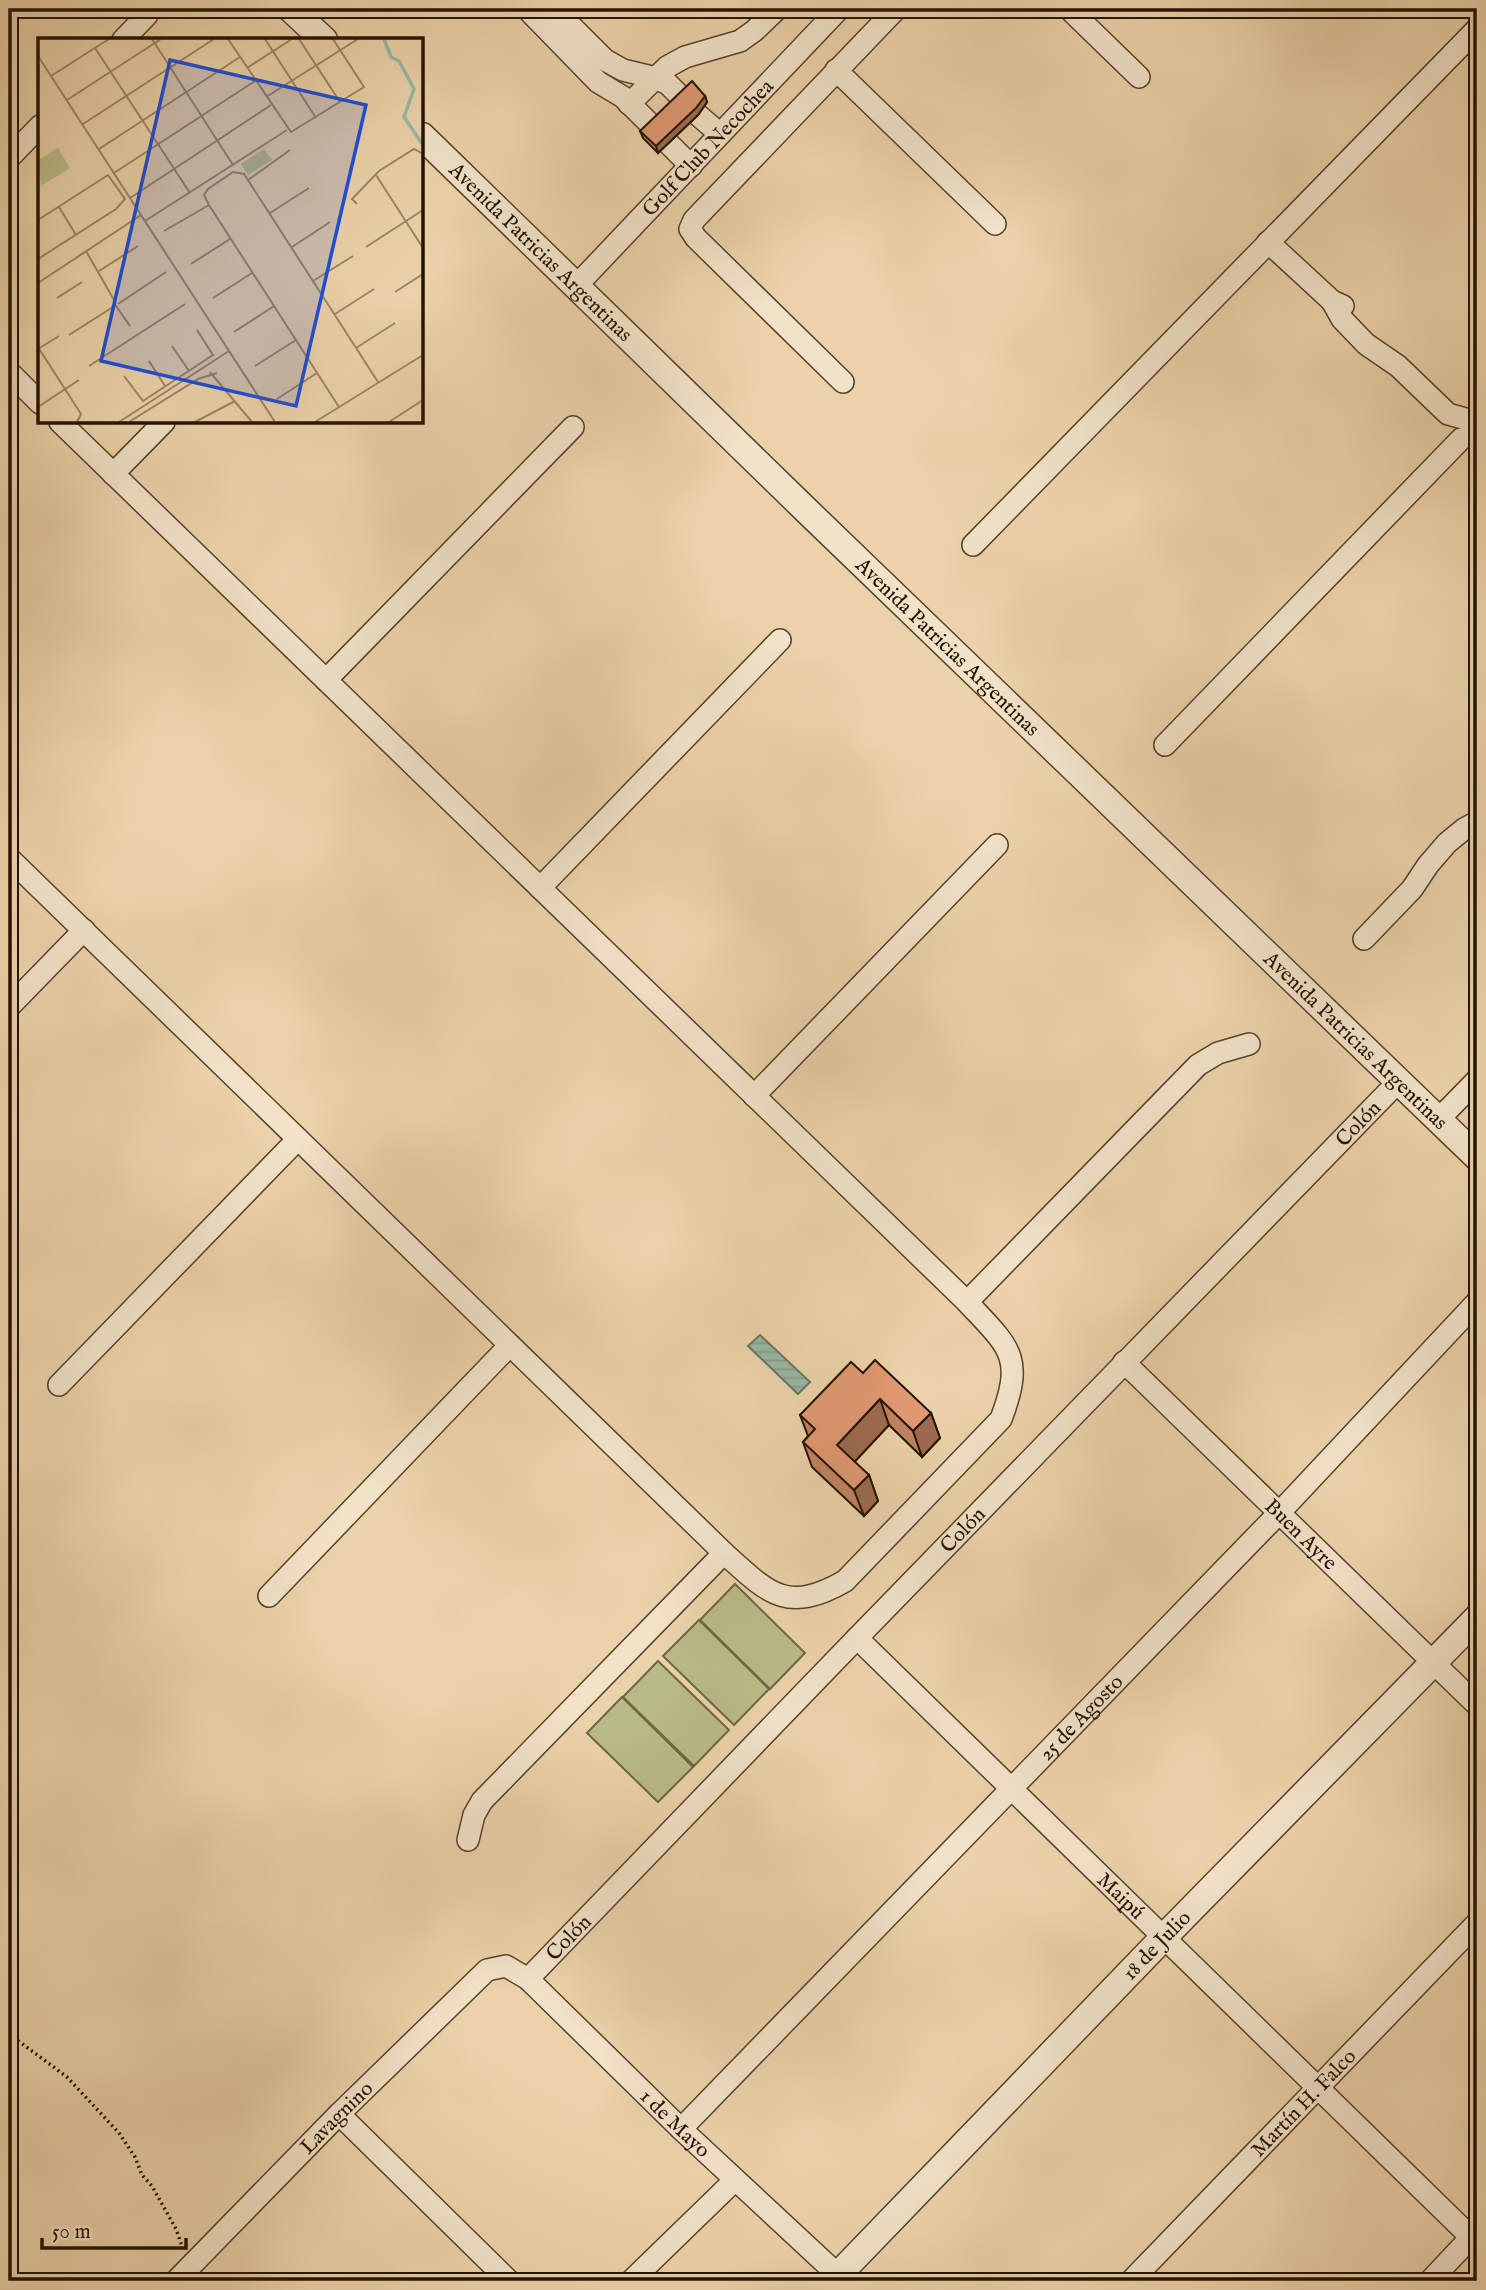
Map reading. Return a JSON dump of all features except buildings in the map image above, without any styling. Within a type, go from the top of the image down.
[{"type":"street","points":[[291,9],[322,38]]},
{"type":"street","points":[[527,9],[598,82],[629,104],[653,127]]},
{"type":"street","points":[[554,9],[604,60],[622,70],[656,78],[668,84],[682,98]]},
{"type":"street","points":[[629,104],[667,67],[685,57],[740,41],[754,32],[777,9]]},
{"type":"street","name":"Golf Club Necochea","points":[[576,286],[839,9]]},
{"type":"street","points":[[843,382],[696,238],[690,229],[694,220],[896,9]]},
{"type":"street","points":[[1069,9],[1139,77]]},
{"type":"street","points":[[125,38],[147,15]]},
{"type":"street","points":[[973,545],[1477,29]]},
{"type":"street","points":[[836,70],[995,224]]},
{"type":"street","points":[[698,115],[720,134]]},
{"type":"street","points":[[9,159],[38,128]]},
{"type":"street","name":"Avenida Patricias Argentinas","points":[[424,138],[1477,1157]]},
{"type":"street","points":[[668,142],[691,166]]},
{"type":"street","points":[[1165,745],[1473,435],[1451,429],[1448,414],[1398,366],[1383,341],[1351,311],[1332,301],[1268,242]]},
{"type":"street","points":[[9,372],[38,401]]},
{"type":"street","points":[[9,858],[762,1588],[779,1596],[803,1598],[823,1593],[845,1581],[1001,1419],[1012,1390],[1014,1366],[1004,1342],[967,1303],[62,424]]},
{"type":"street","points":[[113,474],[162,424]]},
{"type":"street","points":[[326,680],[573,426]]},
{"type":"street","points":[[540,888],[780,640]]},
{"type":"street","points":[[1364,939],[1412,889],[1447,843],[1477,822]]},
{"type":"street","points":[[1412,889],[1444,867],[1466,846],[1477,829]]},
{"type":"street","points":[[754,1096],[997,845]]},
{"type":"street","points":[[9,1007],[84,930]]},
{"type":"street","points":[[967,1303],[1198,1065],[1218,1053],[1249,1044]]},
{"type":"street","points":[[1438,1120],[1477,1080]]},
{"type":"street","name":"Colón","points":[[528,1979],[1398,1082]]},
{"type":"street","points":[[59,1385],[298,1139]]},
{"type":"street","name":"25 de Agosto","points":[[681,2129],[1280,1512],[1477,1302]]},
{"type":"street","points":[[269,1596],[510,1345]]},
{"type":"street","name":"Buen Ayre","points":[[1124,1362],[1477,1705]]},
{"type":"street","points":[[468,1840],[474,1815],[482,1801],[724,1553]]},
{"type":"street","name":"18 de Julio","points":[[841,2278],[1164,1937],[1477,1618]]},
{"type":"street","name":"Maipú","points":[[857,1638],[1475,2237]]},
{"type":"street","name":"Martín H. Falco","points":[[1131,2281],[1477,1923]]},
{"type":"street","name":"1 de Mayo","points":[[506,1966],[528,1979],[681,2129],[841,2278]]},
{"type":"street","name":"Lavagnino","points":[[189,2277],[339,2114],[487,1970],[506,1966]]},
{"type":"street","points":[[339,2114],[509,2281]]},
{"type":"street","points":[[631,2281],[735,2180]]},
{"type":"street","points":[[1430,2281],[1475,2237]]},
{"type":"path","points":[[9,2034],[67,2077],[119,2133],[176,2229],[189,2277]]},
{"type":"green space","points":[[735,1584],[805,1653],[770,1689],[700,1620]]},
{"type":"green space","points":[[699,1620],[769,1689],[734,1725],[663,1656]]},
{"type":"green space","points":[[658,1661],[729,1730],[694,1766],[623,1697]]},
{"type":"green space","points":[[622,1697],[693,1767],[658,1802],[587,1733]]},
{"type":"shaded area","points":[[760,1335],[810,1382],[798,1394],[748,1346]]}]
